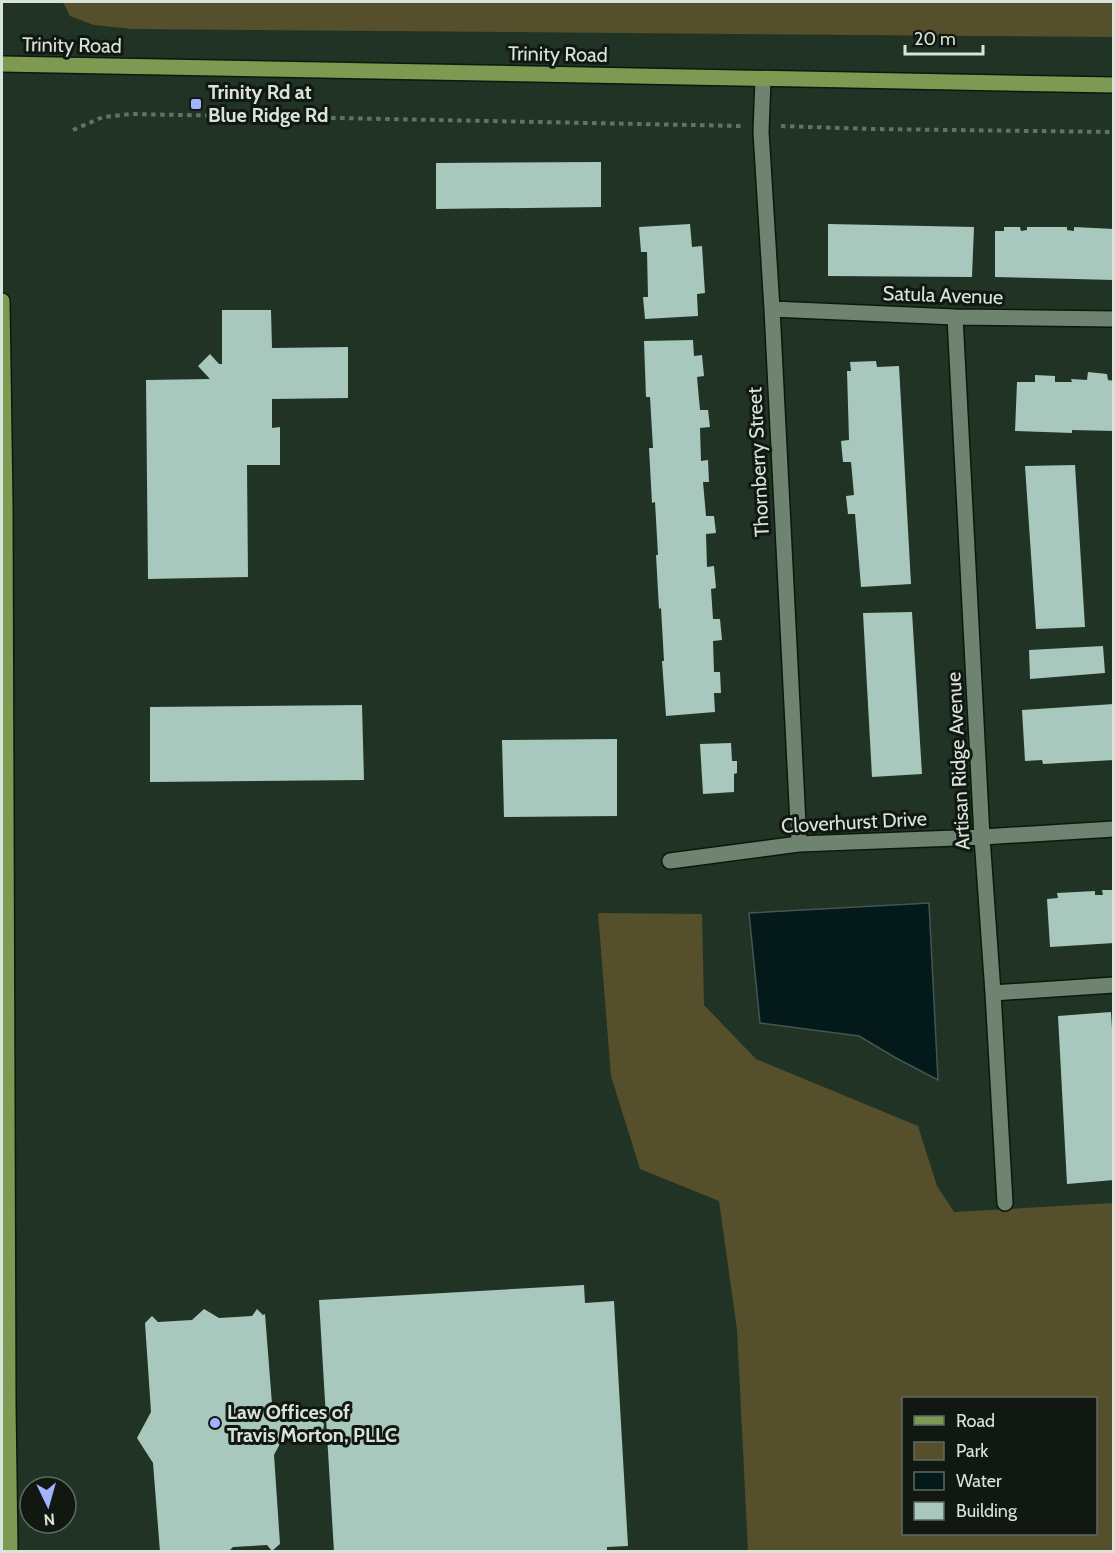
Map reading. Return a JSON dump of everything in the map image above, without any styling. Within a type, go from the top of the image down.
[{"type":"main road","name":"Trinity Road","points":[[2,64],[1113,85]]},
{"type":"main road","points":[[2,301],[5,514],[4,1135],[10,1551]]},
{"type":"street","name":"Thornberry Street","points":[[763,79],[760,126],[800,843]]},
{"type":"street","name":"Satula Avenue","points":[[771,309],[955,317],[1113,319]]},
{"type":"street","name":"Artisan Ridge Avenue","points":[[955,317],[982,837],[1005,1203]]},
{"type":"street","name":"Cloverhurst Drive","points":[[670,861],[800,843],[982,837],[1113,829]]},
{"type":"street","points":[[993,993],[1113,985]]},
{"type":"path","points":[[73,130],[103,117],[132,114],[741,126]]},
{"type":"path","points":[[784,126],[1113,132]]},
{"type":"green space","points":[[63,2],[1113,2],[1114,37],[132,29],[94,25],[70,16]]},
{"type":"green space","points":[[598,913],[702,914],[704,1005],[756,1059],[918,1126],[937,1186],[954,1212],[1113,1203],[1113,1551],[748,1551],[737,1330],[719,1201],[640,1169],[611,1076]]},
{"type":"water","points":[[929,903],[938,1080],[859,1036],[760,1023],[749,913]]},
{"type":"building","points":[[601,162],[601,207],[436,209],[436,163]]},
{"type":"building","points":[[690,224],[692,247],[702,246],[705,293],[697,294],[698,316],[645,319],[643,297],[648,297],[647,252],[641,252],[639,227]]},
{"type":"building","points":[[828,224],[974,227],[972,277],[828,276]]},
{"type":"building","points":[[1004,227],[1020,227],[1021,231],[1027,230],[1027,227],[1067,227],[1067,230],[1074,231],[1074,227],[1114,229],[1114,280],[995,277],[995,231],[1004,231]]},
{"type":"building","points":[[222,310],[271,310],[272,348],[348,347],[348,398],[272,399],[272,428],[280,427],[280,465],[247,465],[248,577],[148,579],[146,380],[210,379],[198,366],[210,354],[219,364],[222,364]]},
{"type":"building","points":[[693,340],[694,356],[702,355],[704,376],[697,377],[700,410],[708,410],[710,427],[700,428],[701,461],[708,460],[709,482],[703,482],[706,516],[714,516],[716,533],[706,534],[707,567],[714,566],[716,588],[711,589],[713,619],[720,619],[722,640],[713,641],[714,672],[720,672],[721,693],[714,693],[715,712],[666,716],[655,502],[652,503],[649,448],[653,448],[650,397],[646,397],[644,341]]},
{"type":"building","points":[[876,361],[877,367],[899,366],[911,584],[861,587],[855,514],[848,514],[846,496],[854,495],[851,462],[843,462],[841,441],[849,440],[847,371],[851,371],[850,362]]},
{"type":"building","points":[[1088,372],[1107,374],[1108,380],[1114,381],[1114,431],[1072,430],[1072,433],[1015,431],[1017,382],[1035,382],[1035,375],[1055,376],[1055,382],[1072,382],[1071,379],[1087,380]]},
{"type":"building","points":[[1075,465],[1085,627],[1036,629],[1025,466]]},
{"type":"building","points":[[912,612],[922,774],[872,777],[863,613]]},
{"type":"building","points":[[1103,646],[1105,673],[1030,679],[1029,650]]},
{"type":"building","points":[[1114,704],[1114,760],[1043,764],[1042,760],[1025,761],[1022,710]]},
{"type":"building","points":[[362,705],[364,780],[150,782],[150,707]]},
{"type":"building","points":[[617,739],[617,816],[504,817],[502,740]]},
{"type":"building","points":[[731,743],[732,761],[737,761],[734,792],[703,794],[700,744]]},
{"type":"building","points":[[1102,890],[1114,890],[1114,943],[1050,947],[1047,899],[1058,898],[1057,893],[1095,891],[1095,895],[1103,895]]},
{"type":"building","points":[[1111,1012],[1114,1062],[1114,1180],[1067,1184],[1058,1016]]},
{"type":"building","points":[[584,1285],[585,1303],[614,1301],[628,1546],[607,1547],[607,1552],[334,1552],[319,1300]]},
{"type":"building","points":[[204,1309],[219,1318],[252,1316],[257,1309],[263,1315],[265,1314],[272,1404],[283,1421],[317,1419],[324,1424],[320,1434],[283,1438],[274,1455],[280,1544],[272,1551],[267,1545],[233,1547],[228,1552],[160,1552],[153,1463],[137,1438],[151,1412],[145,1323],[152,1316],[158,1322],[192,1320]]},
{"type":"place","name":"Trinity Rd at Blue Ridge Rd","points":[[196,104]]},
{"type":"place","name":"Law Offices of Travis Morton, PLLC","points":[[215,1423]]}]
